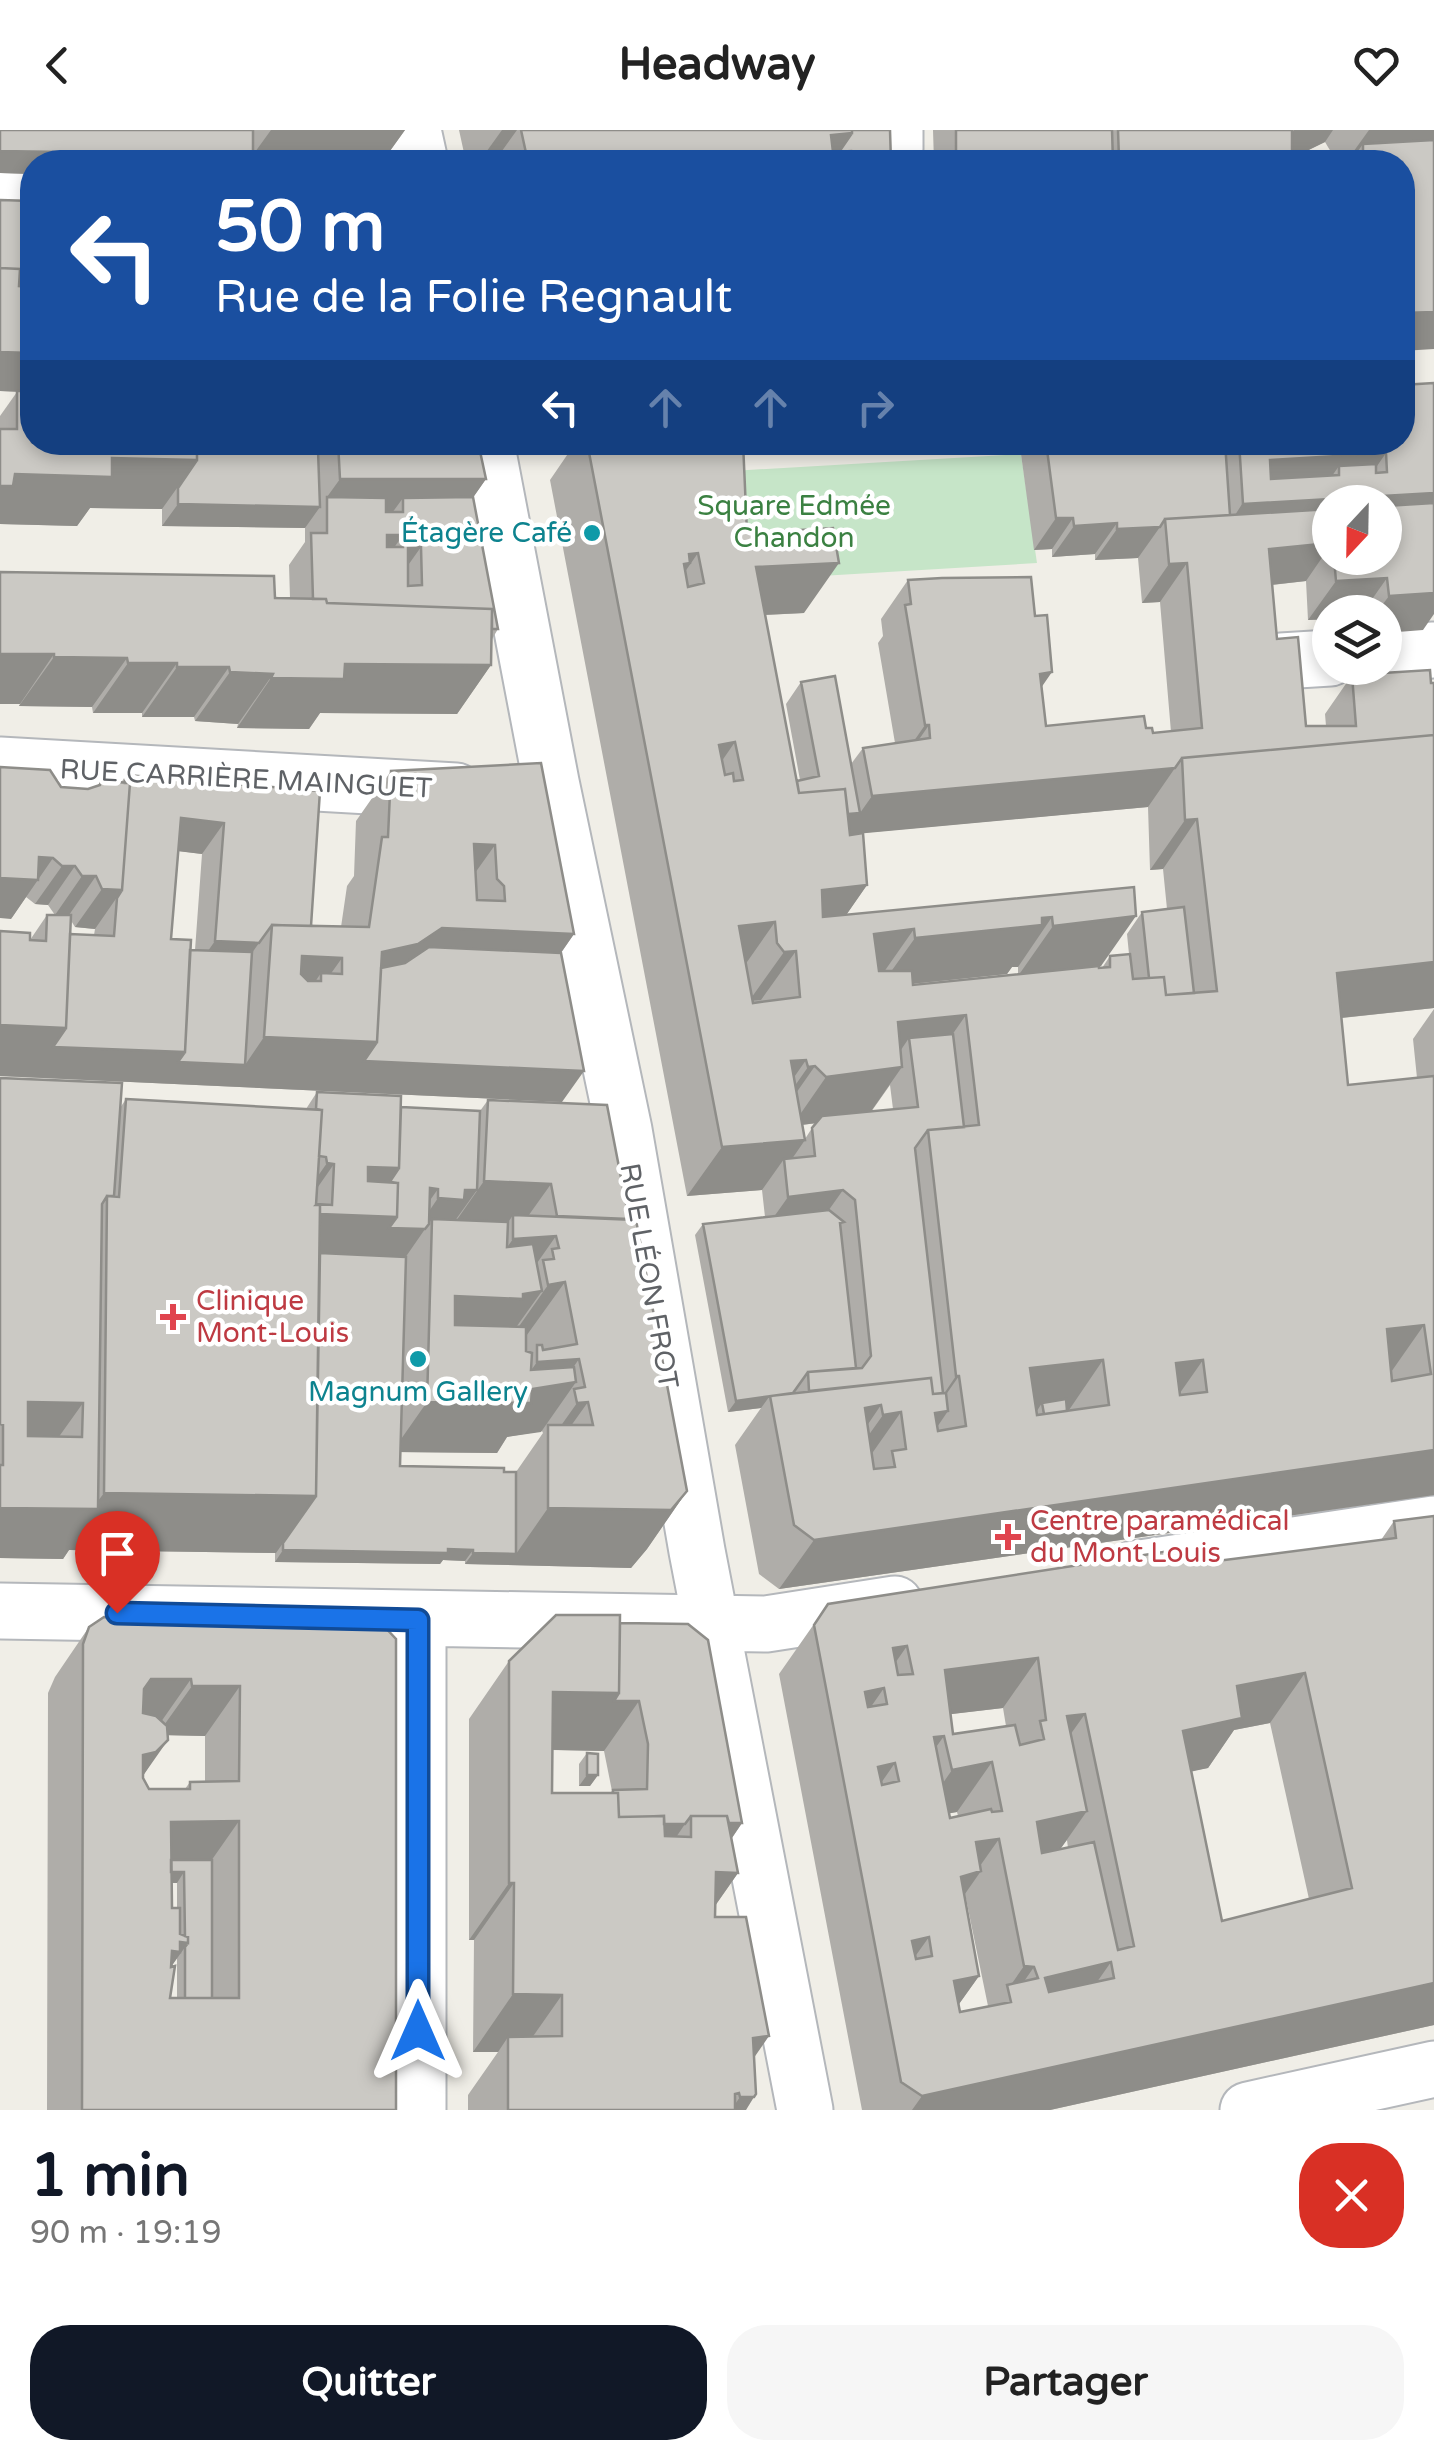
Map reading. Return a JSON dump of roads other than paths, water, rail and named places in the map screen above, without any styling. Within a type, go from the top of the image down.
[{"type":"street","name":"RUE LÉON FROT","points":[[488,455],[550,782],[599,1129],[712,1621],[805,2110]]},
{"type":"street","points":[[1402,653],[1434,650]]},
{"type":"street","name":"RUE CARRIÈRE MAINGUET","points":[[0,765],[434,791],[502,791],[550,782]]},
{"type":"street","points":[[1080,1576],[1434,1524]]},
{"type":"street","points":[[0,1610],[766,1624],[943,1597]]},
{"type":"street","points":[[418,1620],[418,2110]]},
{"type":"street","points":[[1248,2110],[1434,2068]]},
{"type":"place","name":"Étagère Café","points":[[592,533]]},
{"type":"place","name":"Clinique Mont-Louis","points":[[173,1317]]},
{"type":"place","name":"Magnum Gallery","points":[[418,1359]]},
{"type":"place","name":"Centre paramédical du Mont Louis","points":[[1008,1537]]},
{"type":"park label","name":"Square Edmée Chandon","points":[[794,522]]}]
